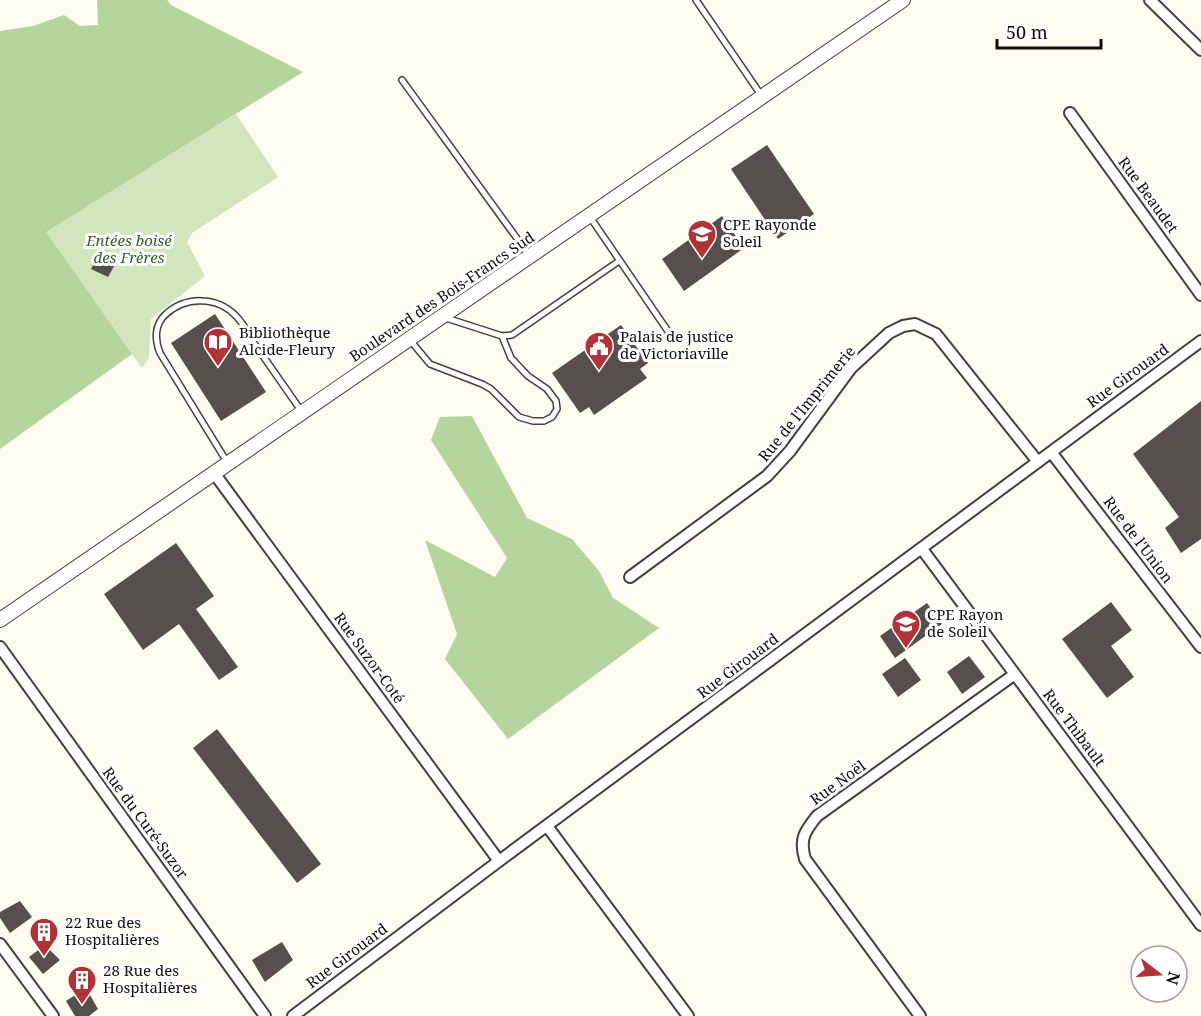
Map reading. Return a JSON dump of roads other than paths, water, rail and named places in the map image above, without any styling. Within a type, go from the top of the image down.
[{"type":"street","name":"Boulevard des Bois-Francs Sud","points":[[0,620],[903,0]]},
{"type":"street","points":[[1150,0],[1201,50]]},
{"type":"street","name":"Rue Beaudet","points":[[1070,113],[1201,295]]},
{"type":"street","name":"Rue de l'Imprimerie","points":[[630,577],[767,476],[790,451],[851,368],[889,333],[903,326],[915,324],[936,334],[1038,462]]},
{"type":"street","name":"Rue Girouard","points":[[293,1016],[1201,341]]},
{"type":"street","name":"Rue de l'Union","points":[[1051,452],[1201,647]]},
{"type":"street","name":"Rue Suzor-Coté","points":[[214,473],[499,861]]},
{"type":"street","name":"Rue Thibault","points":[[922,549],[1201,925]]},
{"type":"street","name":"Rue du Curé-Suzor","points":[[0,647],[265,1016]]},
{"type":"street","name":"Rue Noël","points":[[920,1016],[805,859],[801,845],[807,829],[817,816],[1015,674]]},
{"type":"street","points":[[547,826],[688,1016]]},
{"type":"street","points":[[0,944],[53,1016]]},
{"type":"lane","points":[[696,0],[762,97]]},
{"type":"lane","points":[[402,80],[530,256]]},
{"type":"lane","points":[[589,216],[674,340]]},
{"type":"lane","points":[[442,316],[502,336],[512,335],[620,261]]},
{"type":"lane","points":[[228,464],[156,344],[156,332],[163,317],[178,304],[194,301],[216,302],[236,316],[302,413]]},
{"type":"lane","points":[[409,339],[430,364],[491,389],[519,417],[544,421],[552,417],[557,409],[556,401],[547,389],[528,376],[511,358],[502,336]]},
{"type":"place","name":"CPE Rayonde Soleil","points":[[702,260]]},
{"type":"place","name":"Bibliothèque Alcide-Fleury","points":[[218,368]]},
{"type":"place","name":"Palais de justice de Victoriaville","points":[[599,372]]},
{"type":"place","name":"CPE Rayon de Soleil","points":[[906,650]]},
{"type":"place","name":"22 Rue des Hospitalières","points":[[44,958]]},
{"type":"place","name":"28 Rue des Hospitalières","points":[[82,1006]]},
{"type":"park label","name":"Entées boisé des Frères","points":[[129,250]]}]
